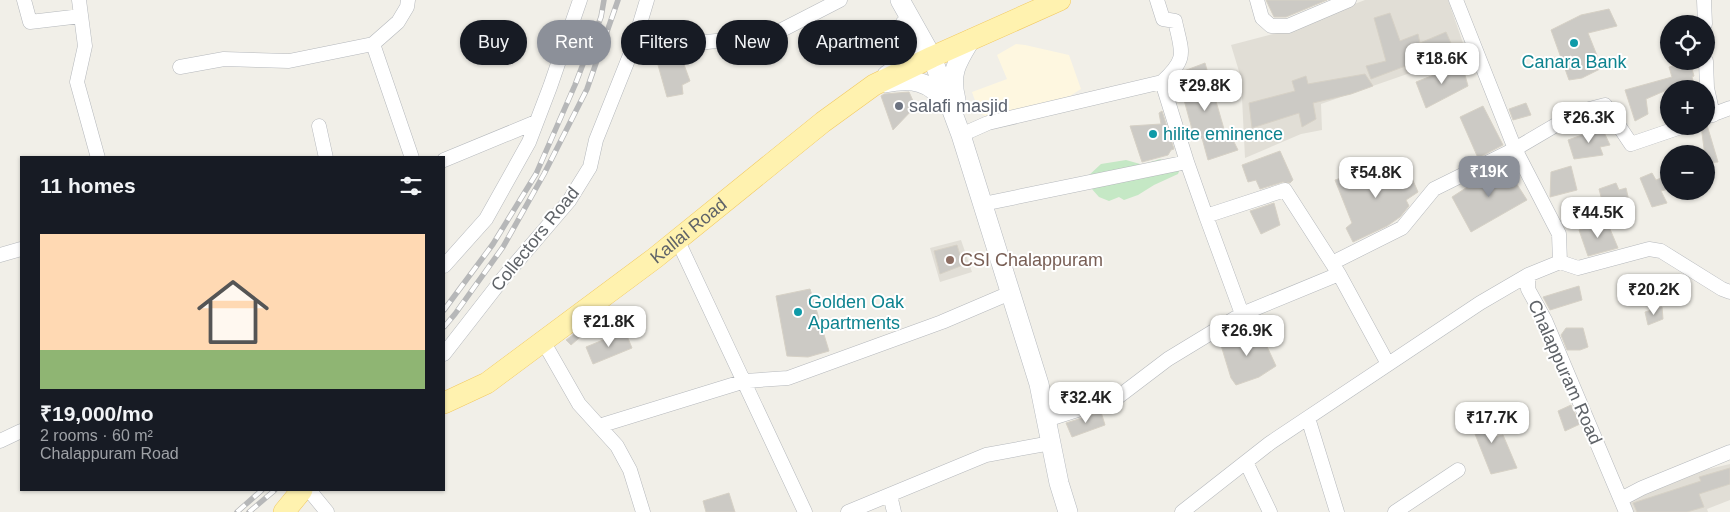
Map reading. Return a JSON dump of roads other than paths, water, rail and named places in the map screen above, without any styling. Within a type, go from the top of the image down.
[{"type":"main road","name":"Kallai Road","points":[[445,403],[487,383],[677,239],[823,122],[874,85],[971,39],[1060,0]]},
{"type":"main road","points":[[901,2],[932,57],[961,135],[1039,384],[1059,483],[1068,512]]},
{"type":"main road","points":[[874,85],[902,64],[912,48],[901,2]]},
{"type":"main road","points":[[961,135],[961,122],[953,88],[953,74],[957,62],[971,39]]},
{"type":"main road","points":[[874,85],[900,80],[913,80],[939,93],[953,115]]},
{"type":"main road","points":[[284,512],[301,491]]},
{"type":"street","points":[[24,0],[30,22],[81,16]]},
{"type":"street","points":[[79,0],[85,46],[77,82],[97,156]]},
{"type":"street","points":[[180,67],[224,59],[289,61],[373,44],[398,22],[407,7],[408,0]]},
{"type":"street","points":[[445,260],[486,219],[529,142],[580,0]]},
{"type":"street","name":"Collectors Road","points":[[641,20],[647,0]]},
{"type":"street","points":[[706,42],[772,35],[840,0]]},
{"type":"street","points":[[961,135],[988,124],[1162,82],[1176,69],[1182,54],[1175,22],[1163,19],[1157,0]]},
{"type":"street","points":[[1257,0],[1262,18],[1271,26],[1288,26],[1349,0]]},
{"type":"street","points":[[1456,0],[1514,150],[1559,234],[1560,262],[1578,268],[1649,249],[1661,251],[1722,289],[1730,292]]},
{"type":"street","points":[[1704,0],[1705,15]]},
{"type":"street","points":[[373,44],[411,156]]},
{"type":"street","name":"Collectors Road","points":[[445,353],[504,277],[564,208],[574,193],[590,167],[596,140],[626,65]]},
{"type":"street","points":[[1162,82],[1187,162],[1242,314]]},
{"type":"street","points":[[1046,420],[1118,397],[1168,358],[1242,314],[1335,268],[1402,228],[1434,189],[1514,150],[1578,112],[1604,105],[1631,144],[1660,134]]},
{"type":"street","points":[[1715,114],[1730,108]]},
{"type":"street","points":[[445,160],[536,122]]},
{"type":"street","points":[[320,126],[326,156]]},
{"type":"street","points":[[983,204],[1187,162]]},
{"type":"street","points":[[1206,216],[1285,190],[1335,268],[1388,364]]},
{"type":"street","points":[[677,239],[805,512]]},
{"type":"street","points":[[0,255],[20,249]]},
{"type":"street","name":"Chalappuram Road","points":[[1560,262],[1528,275],[1528,289],[1545,320],[1623,505]]},
{"type":"street","points":[[1182,512],[1270,443],[1480,304],[1528,275]]},
{"type":"street","points":[[599,426],[745,381],[788,378],[942,322],[1010,293]]},
{"type":"street","points":[[543,341],[580,404],[617,446],[630,470],[643,512]]},
{"type":"street","points":[[1308,418],[1337,512]]},
{"type":"street","points":[[0,441],[20,432]]},
{"type":"street","points":[[848,512],[986,455],[1051,443]]},
{"type":"street","points":[[1623,505],[1642,488],[1730,452]]},
{"type":"street","points":[[1246,462],[1270,512]]},
{"type":"street","points":[[1395,512],[1458,470]]},
{"type":"street","points":[[310,491],[327,512]]},
{"type":"street","points":[[890,495],[894,512]]},
{"type":"railway","points":[[445,309],[493,244],[536,174],[575,85],[601,17],[604,0]]},
{"type":"railway","points":[[445,326],[503,247],[544,174],[587,89],[618,0]]},
{"type":"railway","points":[[237,512],[261,491]]},
{"type":"railway","points":[[249,512],[274,491]]},
{"type":"place","name":"Canara Bank","points":[[1574,43]]},
{"type":"place","name":"salafi masjid","points":[[899,106]]},
{"type":"place","name":"hilite eminence","points":[[1153,134]]},
{"type":"place","name":"CSI Chalappuram","points":[[950,260]]},
{"type":"place","name":"Golden Oak Apartments","points":[[798,312]]}]
